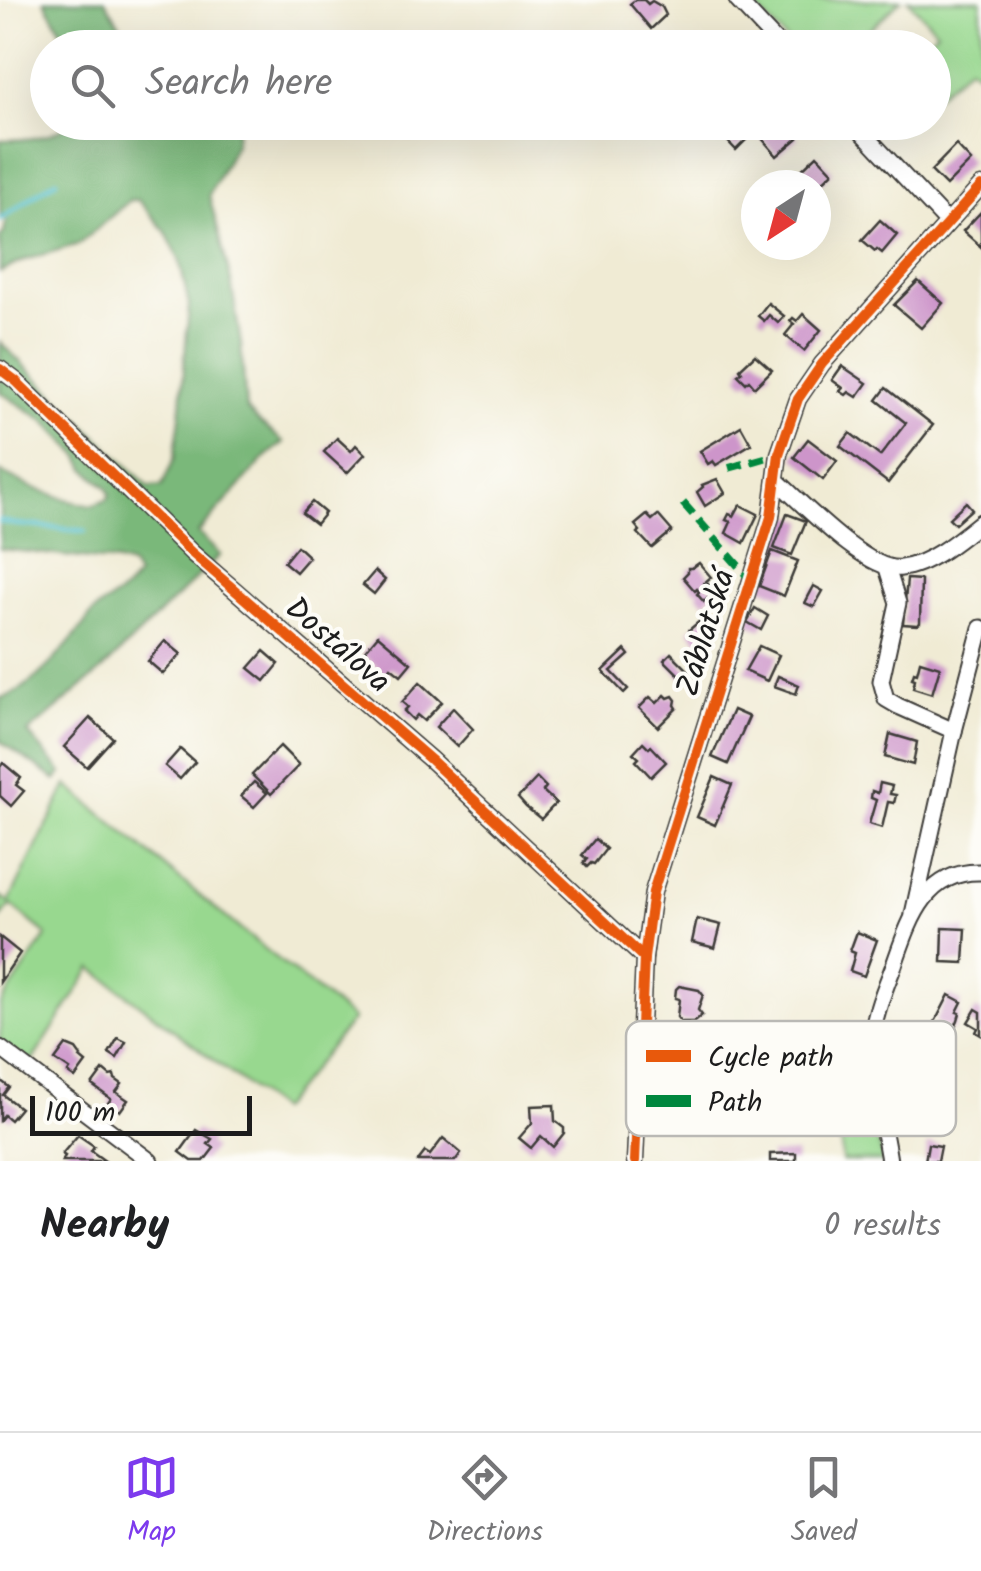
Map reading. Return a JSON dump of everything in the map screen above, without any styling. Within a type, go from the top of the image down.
[{"type":"street","points":[[737,0],[765,30]]},
{"type":"street","points":[[870,140],[947,222]]},
{"type":"street","name":"Záblatská","points":[[641,1021],[653,892],[771,516],[779,454],[798,399],[822,364],[981,186]]},
{"type":"street","name":"Dostálova","points":[[0,369],[192,553],[431,760],[644,958]]},
{"type":"street","points":[[777,481],[862,555],[887,568],[904,568],[946,550],[981,522]]},
{"type":"street","points":[[887,568],[898,602],[882,681],[886,698],[954,731]]},
{"type":"street","points":[[876,1021],[913,914],[981,628]]},
{"type":"street","points":[[913,914],[929,894],[951,878],[981,872]]},
{"type":"street","points":[[0,1048],[150,1161]]},
{"type":"street","name":"Záblatská","points":[[635,1161],[636,1136]]},
{"type":"street","points":[[885,1136],[890,1161]]},
{"type":"green space","points":[[44,0],[105,0],[124,30],[61,30]]},
{"type":"green space","points":[[749,0],[901,0],[869,30],[777,30]]},
{"type":"green space","points":[[908,0],[981,0],[981,68],[977,72],[969,66],[951,82],[951,30],[936,30]]},
{"type":"green space","points":[[0,140],[236,140],[209,195],[231,281],[246,409],[284,442],[198,533],[220,555],[103,669],[28,733],[62,773],[56,780],[0,741],[0,698],[32,681],[92,614],[137,576],[131,566],[118,562],[0,549],[0,472],[33,488],[91,506],[107,500],[110,494],[45,421],[0,392],[0,342],[149,487],[162,486],[174,459],[189,305],[179,259],[165,231],[138,200],[130,200],[79,244],[0,272],[0,237],[6,220],[0,215]]},
{"type":"green space","points":[[67,785],[353,1019],[279,1110],[92,968],[29,1066],[0,1043],[0,1005],[47,935],[11,905],[0,919],[0,896],[9,902]]},
{"type":"green space","points":[[841,1136],[875,1136],[885,1161],[842,1161]]},
{"type":"building","points":[[635,0],[648,4],[652,1],[666,15],[651,29],[630,4]]},
{"type":"building","points":[[727,140],[746,140],[736,150]]},
{"type":"building","points":[[763,140],[796,140],[777,156]]},
{"type":"building","points":[[956,145],[971,161],[946,186],[931,171]]},
{"type":"building","points":[[817,155],[833,172],[831,174],[831,170],[801,170]]},
{"type":"building","points":[[981,212],[981,247],[963,231]]},
{"type":"building","points":[[880,220],[897,235],[882,253],[862,240]]},
{"type":"building","points":[[918,281],[943,303],[921,328],[894,305]]},
{"type":"building","points":[[768,303],[784,316],[778,323],[769,315],[764,321],[758,316]]},
{"type":"building","points":[[803,314],[821,330],[804,351],[785,335],[794,324],[790,321],[797,321]]},
{"type":"building","points":[[755,355],[772,370],[755,387],[738,375]]},
{"type":"building","points":[[842,366],[867,383],[857,397],[840,391],[843,388],[832,380]]},
{"type":"building","points":[[886,388],[933,425],[888,483],[840,446],[850,433],[880,456],[906,423],[877,400]]},
{"type":"building","points":[[741,426],[751,444],[716,465],[713,461],[708,464],[700,451]]},
{"type":"building","points":[[337,438],[351,451],[356,445],[365,454],[347,473],[324,452]]},
{"type":"building","points":[[808,439],[837,461],[823,480],[794,457]]},
{"type":"building","points":[[717,479],[725,493],[705,506],[697,492],[702,485]]},
{"type":"building","points":[[312,502],[325,513],[316,524],[302,513]]},
{"type":"building","points":[[966,502],[972,509],[955,524],[949,518]]},
{"type":"building","points":[[740,505],[758,514],[744,543],[726,533],[731,522],[726,520],[729,514],[734,516]]},
{"type":"building","points":[[787,514],[806,521],[792,555],[774,548]]},
{"type":"building","points":[[647,515],[652,520],[658,515],[672,531],[652,548],[635,525]]},
{"type":"building","points":[[297,546],[309,557],[296,572],[284,562]]},
{"type":"building","points":[[772,551],[798,561],[784,596],[759,586]]},
{"type":"building","points":[[699,563],[711,577],[704,583],[715,592],[704,602],[697,589],[683,577],[688,568]]},
{"type":"building","points":[[375,571],[385,580],[374,594],[363,585]]},
{"type":"building","points":[[907,579],[921,580],[917,625],[903,624]]},
{"type":"building","points":[[814,586],[823,591],[814,607],[805,603]]},
{"type":"building","points":[[755,608],[768,616],[761,630],[747,622]]},
{"type":"building","points":[[707,615],[716,626],[705,635],[710,640],[703,646],[689,630]]},
{"type":"building","points":[[378,635],[411,663],[401,675],[391,667],[385,674],[362,654]]},
{"type":"building","points":[[165,641],[181,654],[163,674],[148,661]]},
{"type":"building","points":[[759,646],[779,655],[767,681],[745,671]]},
{"type":"building","points":[[625,650],[629,655],[611,671],[628,689],[624,693],[603,671]]},
{"type":"building","points":[[264,651],[279,664],[265,681],[249,668]]},
{"type":"building","points":[[671,653],[692,674],[685,681],[664,660]]},
{"type":"building","points":[[920,661],[940,667],[932,694],[913,688],[912,678]]},
{"type":"building","points":[[778,676],[799,685],[796,694],[774,686]]},
{"type":"building","points":[[420,682],[442,702],[424,721],[417,715],[413,720],[402,702]]},
{"type":"building","points":[[665,695],[673,696],[677,708],[658,727],[639,708],[650,697],[657,703]]},
{"type":"building","points":[[453,708],[473,729],[457,747],[436,727]]},
{"type":"building","points":[[733,710],[749,717],[728,764],[712,757]]},
{"type":"building","points":[[90,718],[113,738],[87,767],[64,747]]},
{"type":"building","points":[[890,734],[917,742],[913,765],[885,757]]},
{"type":"building","points":[[643,742],[666,762],[651,777],[633,753]]},
{"type":"building","points":[[280,746],[299,765],[271,794],[252,775]]},
{"type":"building","points":[[180,749],[195,762],[180,779],[165,766]]},
{"type":"building","points":[[3,763],[21,778],[16,785],[24,791],[11,806],[0,796]]},
{"type":"building","points":[[714,777],[732,785],[715,825],[697,817]]},
{"type":"building","points":[[537,778],[546,787],[543,791],[556,803],[541,819],[518,798]]},
{"type":"building","points":[[254,782],[267,793],[254,807],[241,796]]},
{"type":"building","points":[[880,783],[892,786],[890,794],[896,795],[894,803],[888,802],[882,828],[869,824],[876,800],[871,798],[872,791],[878,793]]},
{"type":"building","points":[[595,839],[606,849],[587,867],[583,863],[587,859],[582,855]]},
{"type":"building","points":[[697,919],[721,925],[715,948],[692,942]]},
{"type":"building","points":[[943,928],[966,929],[964,963],[942,962]]},
{"type":"building","points":[[857,932],[877,940],[864,976],[850,971],[855,953],[850,951]]},
{"type":"building","points":[[0,937],[20,953],[0,982]]},
{"type":"building","points":[[679,986],[699,990],[703,995],[698,1010],[702,1015],[695,1021],[680,1021],[677,1017]]},
{"type":"building","points":[[949,995],[962,1002],[956,1023],[936,1021]]},
{"type":"building","points":[[976,1009],[981,1012],[981,1035],[968,1022]]},
{"type":"building","points":[[118,1038],[126,1042],[117,1058],[109,1053]]},
{"type":"building","points":[[66,1045],[76,1049],[86,1063],[75,1078],[55,1060]]},
{"type":"building","points":[[103,1070],[122,1084],[116,1092],[128,1100],[120,1111],[92,1085]]},
{"type":"building","points":[[0,1080],[9,1087],[3,1095],[20,1108],[10,1120],[4,1115],[0,1120]]},
{"type":"building","points":[[554,1105],[555,1121],[564,1133],[553,1147],[541,1136],[531,1148],[519,1138],[532,1123],[531,1106]]},
{"type":"building","points":[[196,1130],[212,1139],[208,1144],[214,1148],[204,1161],[192,1161],[180,1152]]},
{"type":"building","points":[[78,1135],[94,1146],[91,1151],[105,1161],[62,1161],[62,1154]]},
{"type":"building","points":[[443,1138],[461,1153],[455,1161],[418,1161],[425,1152],[430,1155]]},
{"type":"building","points":[[928,1144],[941,1146],[938,1161],[925,1161]]},
{"type":"building","points":[[796,1153],[796,1161],[770,1161],[770,1154]]},
{"type":"waterway","points":[[0,220],[56,180]]},
{"type":"waterway","points":[[0,521],[85,531]]},
{"type":"marked path","points":[[729,468],[779,454]]},
{"type":"marked path","points":[[683,503],[750,579]]},
{"type":"cycle path","points":[[641,1021],[653,892],[771,517],[779,454],[798,399],[822,364],[981,186]]},
{"type":"cycle path","points":[[0,369],[192,553],[431,760],[644,958]]},
{"type":"cycle path","points":[[635,1161],[636,1136]]}]
